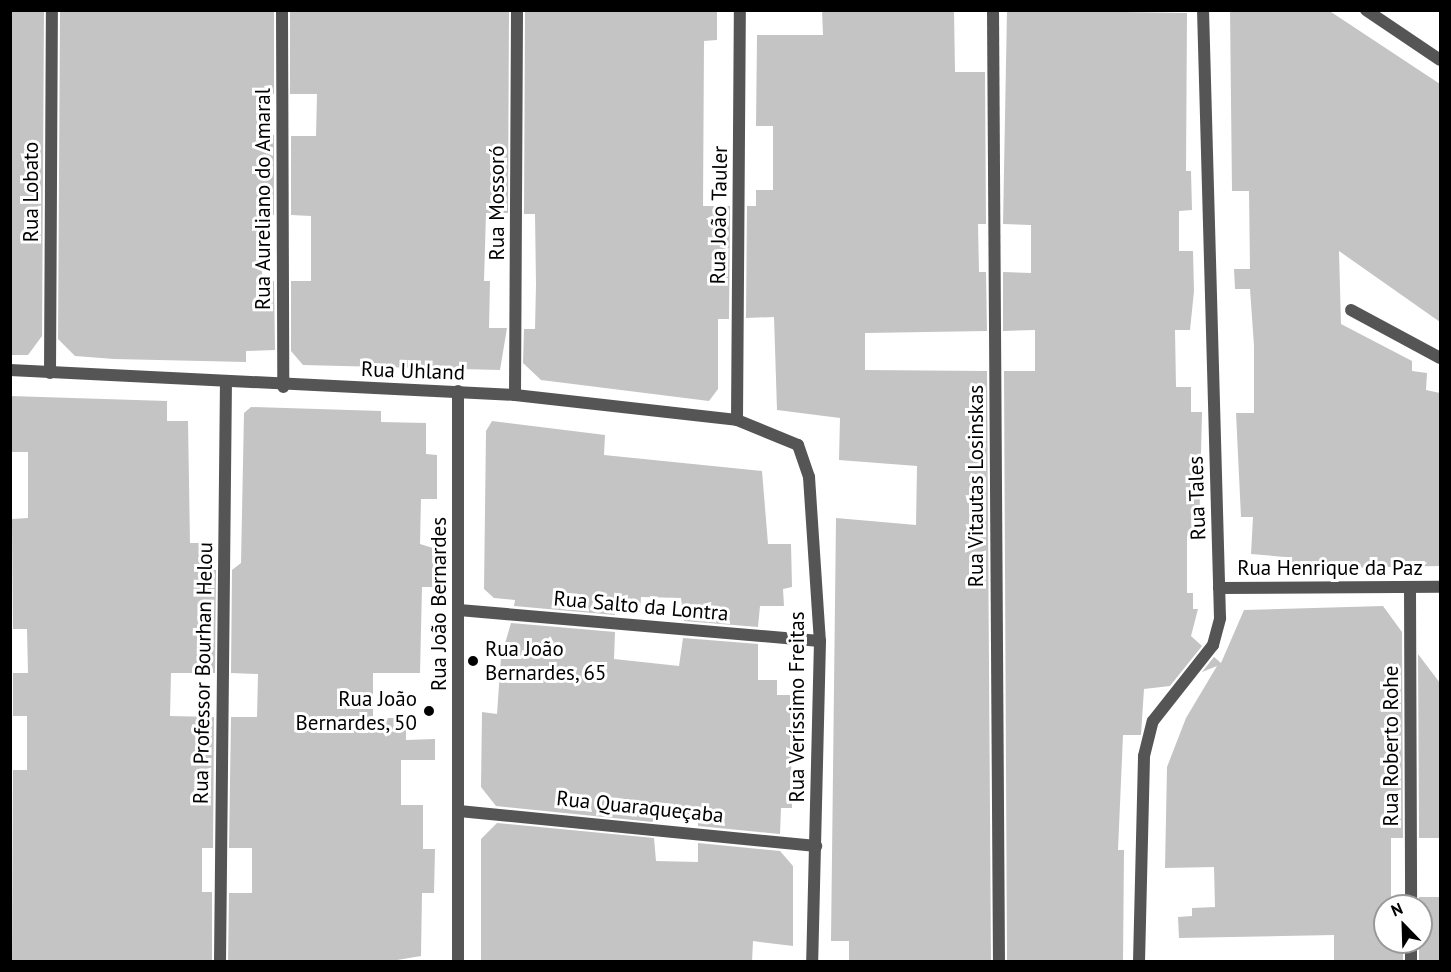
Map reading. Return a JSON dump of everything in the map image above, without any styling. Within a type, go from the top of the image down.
[{"type":"street","name":"Rua Lobato","points":[[50,373],[52,10]]},
{"type":"street","name":"Rua Aureliano do Amaral","points":[[282,10],[283,387]]},
{"type":"street","name":"Rua Mossoró","points":[[515,395],[517,10]]},
{"type":"street","name":"Rua João Tauler","points":[[737,420],[740,10]]},
{"type":"street","name":"Rua Vitautas Losinskas","points":[[993,10],[999,962]]},
{"type":"street","name":"Rua Tales","points":[[1139,962],[1144,756],[1153,721],[1213,645],[1219,588],[1203,10]]},
{"type":"street","points":[[1366,10],[1440,60]]},
{"type":"street","points":[[1351,310],[1440,358]]},
{"type":"street","name":"Rua Uhland","points":[[10,370],[283,387],[458,391],[515,395],[737,420],[790,439],[804,452]]},
{"type":"street","name":"Rua Professor Bourhan Helou","points":[[220,962],[226,384]]},
{"type":"street","name":"Rua João Bernardes","points":[[458,391],[458,962]]},
{"type":"street","name":"Rua Veríssimo Freitas","points":[[804,452],[820,641],[812,962]]},
{"type":"street","name":"Rua Roberto Rohe","points":[[1410,587],[1411,894]]},
{"type":"street","name":"Rua Henrique da Paz","points":[[1219,588],[1440,587]]},
{"type":"street","name":"Rua Salto da Lontra","points":[[459,610],[820,641]]},
{"type":"street","name":"Rua Quaraqueçaba","points":[[459,811],[816,846]]},
{"type":"building","points":[[10,10],[44,10],[42,336],[28,355],[10,355]]},
{"type":"building","points":[[60,10],[274,10],[274,94],[263,94],[263,135],[274,135],[274,215],[263,215],[262,281],[274,281],[275,350],[246,351],[246,362],[114,359],[75,356],[58,339]]},
{"type":"building","points":[[290,10],[509,10],[508,213],[486,213],[484,281],[490,281],[489,328],[507,328],[500,370],[303,365],[291,351],[291,281],[311,281],[311,216],[291,215],[291,136],[316,136],[317,94],[290,94]]},
{"type":"building","points":[[525,10],[717,10],[717,40],[704,41],[703,206],[730,206],[729,319],[718,319],[718,389],[709,401],[541,380],[523,363],[524,329],[535,329],[536,284],[535,214],[524,214]]},
{"type":"building","points":[[822,10],[954,10],[955,72],[985,72],[986,224],[978,224],[979,272],[986,272],[987,331],[865,333],[865,370],[987,371],[991,962],[849,962],[849,941],[831,941],[836,518],[916,525],[917,466],[839,460],[840,418],[777,410],[774,317],[746,318],[747,206],[756,206],[756,190],[773,190],[773,126],[756,126],[757,35],[823,35]]},
{"type":"building","points":[[1007,10],[1187,13],[1186,171],[1191,171],[1192,210],[1179,211],[1179,251],[1193,251],[1194,291],[1190,330],[1175,330],[1176,387],[1191,387],[1191,412],[1202,412],[1199,536],[1187,536],[1187,593],[1193,593],[1193,609],[1198,609],[1191,636],[1202,646],[1170,686],[1144,689],[1141,735],[1123,735],[1118,850],[1124,850],[1123,962],[1007,962],[1004,371],[1035,371],[1035,330],[1003,331],[1003,272],[1031,273],[1031,225],[1003,224]]},
{"type":"building","points":[[1230,10],[1328,10],[1440,84],[1440,322],[1339,251],[1341,324],[1412,361],[1412,371],[1427,373],[1426,390],[1440,393],[1440,566],[1284,569],[1285,557],[1251,554],[1253,517],[1241,517],[1236,413],[1254,413],[1254,346],[1250,289],[1235,289],[1234,269],[1250,269],[1249,191],[1232,191]]},
{"type":"building","points":[[10,396],[167,401],[167,421],[188,421],[190,543],[200,543],[205,570],[216,570],[215,673],[171,673],[170,716],[214,717],[213,848],[202,848],[202,892],[212,892],[212,962],[12,962],[13,770],[27,770],[27,716],[13,716],[13,673],[28,673],[27,629],[13,629],[12,519],[28,518],[28,452],[11,452]]},
{"type":"building","points":[[251,407],[381,411],[381,422],[426,423],[426,454],[437,455],[437,499],[421,499],[420,544],[436,549],[436,587],[422,587],[420,673],[373,673],[373,718],[406,718],[406,740],[435,739],[435,760],[401,760],[401,805],[423,805],[423,849],[435,849],[434,893],[422,893],[421,956],[385,962],[228,962],[229,893],[252,893],[252,848],[229,848],[231,717],[257,717],[258,674],[231,673],[232,570],[241,563],[244,413]]},
{"type":"building","points":[[492,421],[605,435],[604,455],[762,471],[768,544],[791,544],[792,587],[783,589],[784,606],[760,606],[758,627],[684,621],[681,598],[641,597],[640,612],[615,609],[615,615],[514,606],[515,600],[494,598],[484,589],[486,431]]},
{"type":"building","points":[[1383,606],[1402,632],[1403,838],[1391,838],[1391,894],[1373,894],[1373,954],[1403,954],[1403,962],[1334,962],[1334,935],[1179,938],[1178,917],[1192,916],[1192,908],[1215,907],[1214,867],[1165,868],[1167,767],[1186,718],[1217,666],[1202,672],[1214,657],[1221,663],[1244,610]]},
{"type":"building","points":[[511,623],[615,632],[614,659],[679,666],[683,638],[758,644],[758,680],[777,680],[777,695],[790,695],[792,808],[781,808],[780,834],[698,826],[698,819],[653,814],[653,822],[496,806],[481,787],[482,712],[497,714],[501,657]]},
{"type":"building","points":[[1418,654],[1440,683],[1440,838],[1419,838]]},
{"type":"building","points":[[497,823],[654,838],[656,861],[698,862],[698,843],[780,851],[793,866],[793,946],[753,941],[752,962],[481,962],[481,839]]},
{"type":"building","points":[[1433,897],[1440,897],[1440,962],[1419,962],[1419,954],[1433,954]]},
{"type":"place","name":"Rua João Bernardes, 65","points":[[473,661]]},
{"type":"place","name":"Rua João Bernardes, 50","points":[[429,711]]}]
